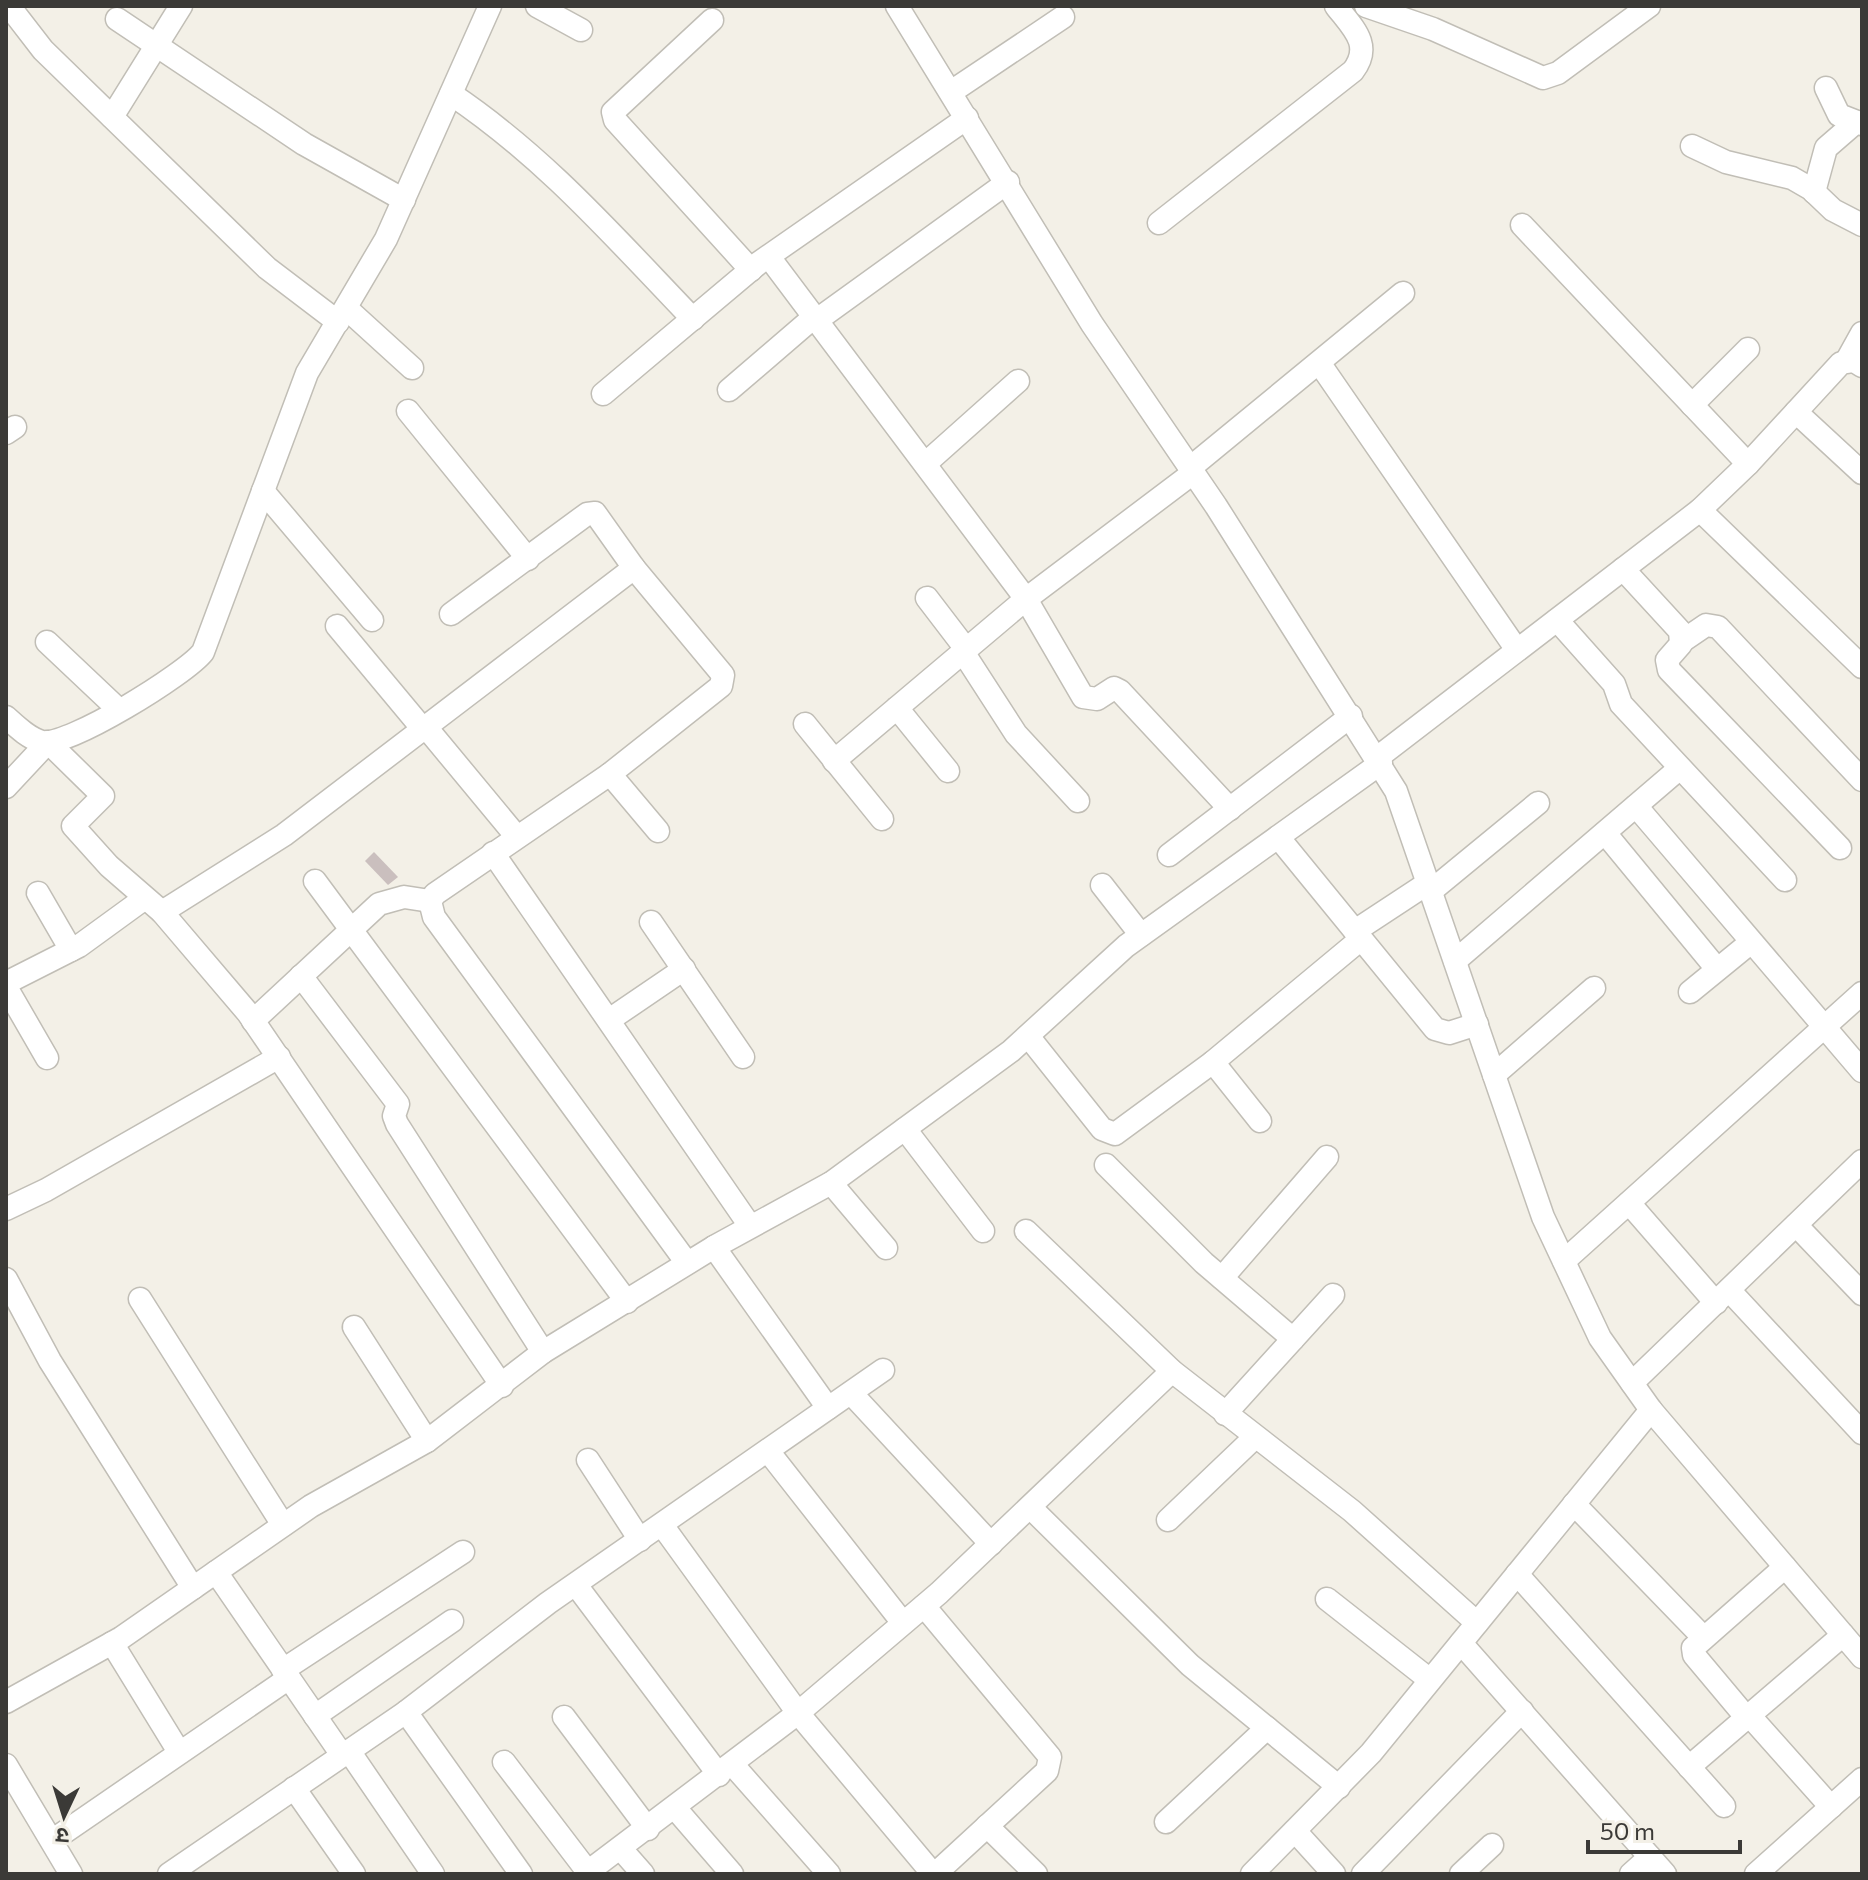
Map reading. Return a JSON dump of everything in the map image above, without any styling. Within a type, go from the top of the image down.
[{"type":"street","points":[[9,6],[43,50],[267,268],[342,315],[412,368]]},
{"type":"street","points":[[112,117],[181,6]]},
{"type":"street","points":[[537,6],[581,30]]},
{"type":"street","points":[[897,6],[1008,182],[1092,324],[1351,716],[1396,791],[1543,1217],[1600,1338],[1651,1410],[1862,1657]]},
{"type":"street","points":[[1159,223],[1353,71],[1364,52],[1363,42],[1336,6]]},
{"type":"street","points":[[1366,6],[1433,29],[1543,78],[1558,73],[1649,6]]},
{"type":"street","points":[[6,787],[48,742],[119,710],[177,676],[203,652],[307,373],[386,239],[451,94],[483,9]]},
{"type":"street","points":[[951,92],[1063,17]]},
{"type":"street","points":[[117,19],[304,144],[404,200]]},
{"type":"street","points":[[712,20],[616,105],[613,112],[615,120],[815,318],[1026,599],[1083,697],[1097,699],[1114,688],[1120,691],[1230,809]]},
{"type":"street","points":[[1826,88],[1839,115],[1859,123]]},
{"type":"street","points":[[451,94],[504,129],[541,161],[693,319]]},
{"type":"street","points":[[603,394],[760,263],[967,118]]},
{"type":"street","points":[[1814,192],[1826,148],[1859,123]]},
{"type":"street","points":[[1692,146],[1726,162],[1792,178],[1814,192],[1833,210],[1862,225]]},
{"type":"street","points":[[729,390],[815,318],[1008,182]]},
{"type":"street","points":[[1522,225],[1748,464]]},
{"type":"street","points":[[834,761],[1026,599],[1191,471],[1403,293]]},
{"type":"street","points":[[8,1697],[112,1643],[283,1525],[427,1441],[543,1352],[714,1247],[831,1183],[905,1129],[1028,1036],[1141,935],[1379,761],[1517,650],[1700,510],[1796,412],[1854,363],[1862,333]]},
{"type":"street","points":[[1692,405],[1748,349]]},
{"type":"street","points":[[1320,364],[1517,650]]},
{"type":"street","points":[[925,464],[1018,381]]},
{"type":"street","points":[[408,411],[528,559]]},
{"type":"street","points":[[1796,412],[1862,473]]},
{"type":"street","points":[[263,491],[372,620]]},
{"type":"street","points":[[1700,510],[1862,667]]},
{"type":"street","points":[[253,1021],[379,904],[392,899],[430,901],[493,853],[610,774],[723,681],[723,675],[591,512],[451,614]]},
{"type":"street","points":[[47,1058],[6,985],[284,835],[634,568]]},
{"type":"street","points":[[1623,569],[1680,631],[1681,642]]},
{"type":"street","points":[[927,598],[965,651],[1016,734],[1078,801]]},
{"type":"street","points":[[1557,620],[1614,684],[1621,704],[1785,880]]},
{"type":"street","points":[[1840,848],[1669,670],[1667,660],[1681,642],[1706,625],[1718,627],[1862,780]]},
{"type":"street","points":[[337,626],[517,837]]},
{"type":"street","points":[[47,642],[119,710]]},
{"type":"street","points":[[897,708],[948,771]]},
{"type":"street","points":[[1169,855],[1351,716]]},
{"type":"street","points":[[6,717],[25,734],[48,742],[103,796],[73,826],[109,866],[154,905],[253,1021],[502,1386]]},
{"type":"street","points":[[805,724],[882,819]]},
{"type":"street","points":[[1455,961],[1680,768]]},
{"type":"street","points":[[610,774],[658,831]]},
{"type":"street","points":[[1028,1036],[1102,1129],[1108,1133],[1123,1131],[1213,1062],[1358,935],[1429,887],[1538,803]]},
{"type":"street","points":[[1636,806],[1822,1028],[1862,1071]]},
{"type":"street","points":[[1605,833],[1717,969]]},
{"type":"street","points":[[1278,837],[1435,1029],[1449,1033],[1477,1024]]},
{"type":"street","points":[[493,853],[750,1226]]},
{"type":"street","points":[[315,881],[627,1302]]},
{"type":"street","points":[[1102,885],[1141,935]]},
{"type":"street","points":[[38,893],[71,950]]},
{"type":"street","points":[[430,901],[434,917],[687,1263]]},
{"type":"street","points":[[651,922],[743,1057]]},
{"type":"street","points":[[1690,992],[1750,943]]},
{"type":"street","points":[[609,1020],[684,969]]},
{"type":"street","points":[[301,976],[398,1104],[394,1116],[397,1124],[543,1352]]},
{"type":"street","points":[[1494,1075],[1594,988]]},
{"type":"street","points":[[1564,1261],[1862,993]]},
{"type":"street","points":[[6,1209],[46,1190],[279,1057]]},
{"type":"street","points":[[1213,1062],[1260,1121]]},
{"type":"street","points":[[905,1129],[983,1231]]},
{"type":"street","points":[[1222,1278],[1327,1157]]},
{"type":"street","points":[[1106,1165],[1222,1278],[1293,1339]]},
{"type":"street","points":[[1632,1383],[1796,1225],[1859,1171]]},
{"type":"street","points":[[831,1183],[886,1248]]},
{"type":"street","points":[[1629,1203],[1722,1296],[1859,1423]]},
{"type":"street","points":[[1796,1225],[1862,1294]]},
{"type":"street","points":[[1026,1231],[1066,1274],[1172,1371],[1254,1438],[1352,1511],[1477,1623]]},
{"type":"street","points":[[714,1247],[828,1408]]},
{"type":"street","points":[[6,1279],[50,1361],[193,1588]]},
{"type":"street","points":[[1225,1414],[1333,1295]]},
{"type":"street","points":[[140,1299],[283,1525]]},
{"type":"street","points":[[354,1327],[427,1441]]},
{"type":"street","points":[[169,1874],[406,1712],[576,1585],[883,1370]]},
{"type":"street","points":[[504,1762],[587,1873],[798,1713],[924,1606],[1172,1371]]},
{"type":"street","points":[[851,1393],[991,1544]]},
{"type":"street","points":[[1252,1874],[1339,1787],[1651,1410]]},
{"type":"street","points":[[1168,1520],[1254,1438]]},
{"type":"street","points":[[768,1451],[903,1623]]},
{"type":"street","points":[[588,1460],[640,1540]]},
{"type":"street","points":[[1574,1504],[1703,1637]]},
{"type":"street","points":[[1030,1507],[1183,1658],[1339,1787]]},
{"type":"street","points":[[662,1525],[798,1713],[934,1874],[1047,1771],[1050,1757],[924,1606]]},
{"type":"street","points":[[53,1840],[463,1552]]},
{"type":"street","points":[[1785,1567],[1703,1637],[1693,1648],[1694,1655],[1831,1807]]},
{"type":"street","points":[[216,1572],[315,1716],[433,1874]]},
{"type":"street","points":[[1517,1574],[1724,1806]]},
{"type":"street","points":[[576,1585],[726,1770],[829,1874]]},
{"type":"street","points":[[1327,1599],[1430,1680]]},
{"type":"street","points":[[315,1716],[452,1621]]},
{"type":"street","points":[[1689,1767],[1843,1635]]},
{"type":"street","points":[[112,1643],[179,1752]]},
{"type":"street","points":[[1461,1643],[1658,1866],[1631,1874]]},
{"type":"street","points":[[1363,1874],[1522,1711]]},
{"type":"street","points":[[406,1712],[521,1874]]},
{"type":"street","points":[[564,1717],[648,1829]]},
{"type":"street","points":[[1166,1822],[1267,1728]]},
{"type":"street","points":[[6,1765],[71,1874]]},
{"type":"street","points":[[1769,1870],[1862,1779]]},
{"type":"street","points":[[294,1788],[354,1874]]},
{"type":"street","points":[[675,1808],[732,1874]]},
{"type":"street","points":[[987,1826],[1036,1874]]},
{"type":"street","points":[[1295,1831],[1334,1874]]},
{"type":"street","points":[[1461,1874],[1492,1845]]},
{"type":"street","points":[[621,1849],[643,1874]]},
{"type":"building","points":[[374,852],[398,877],[388,885],[365,861]]}]
